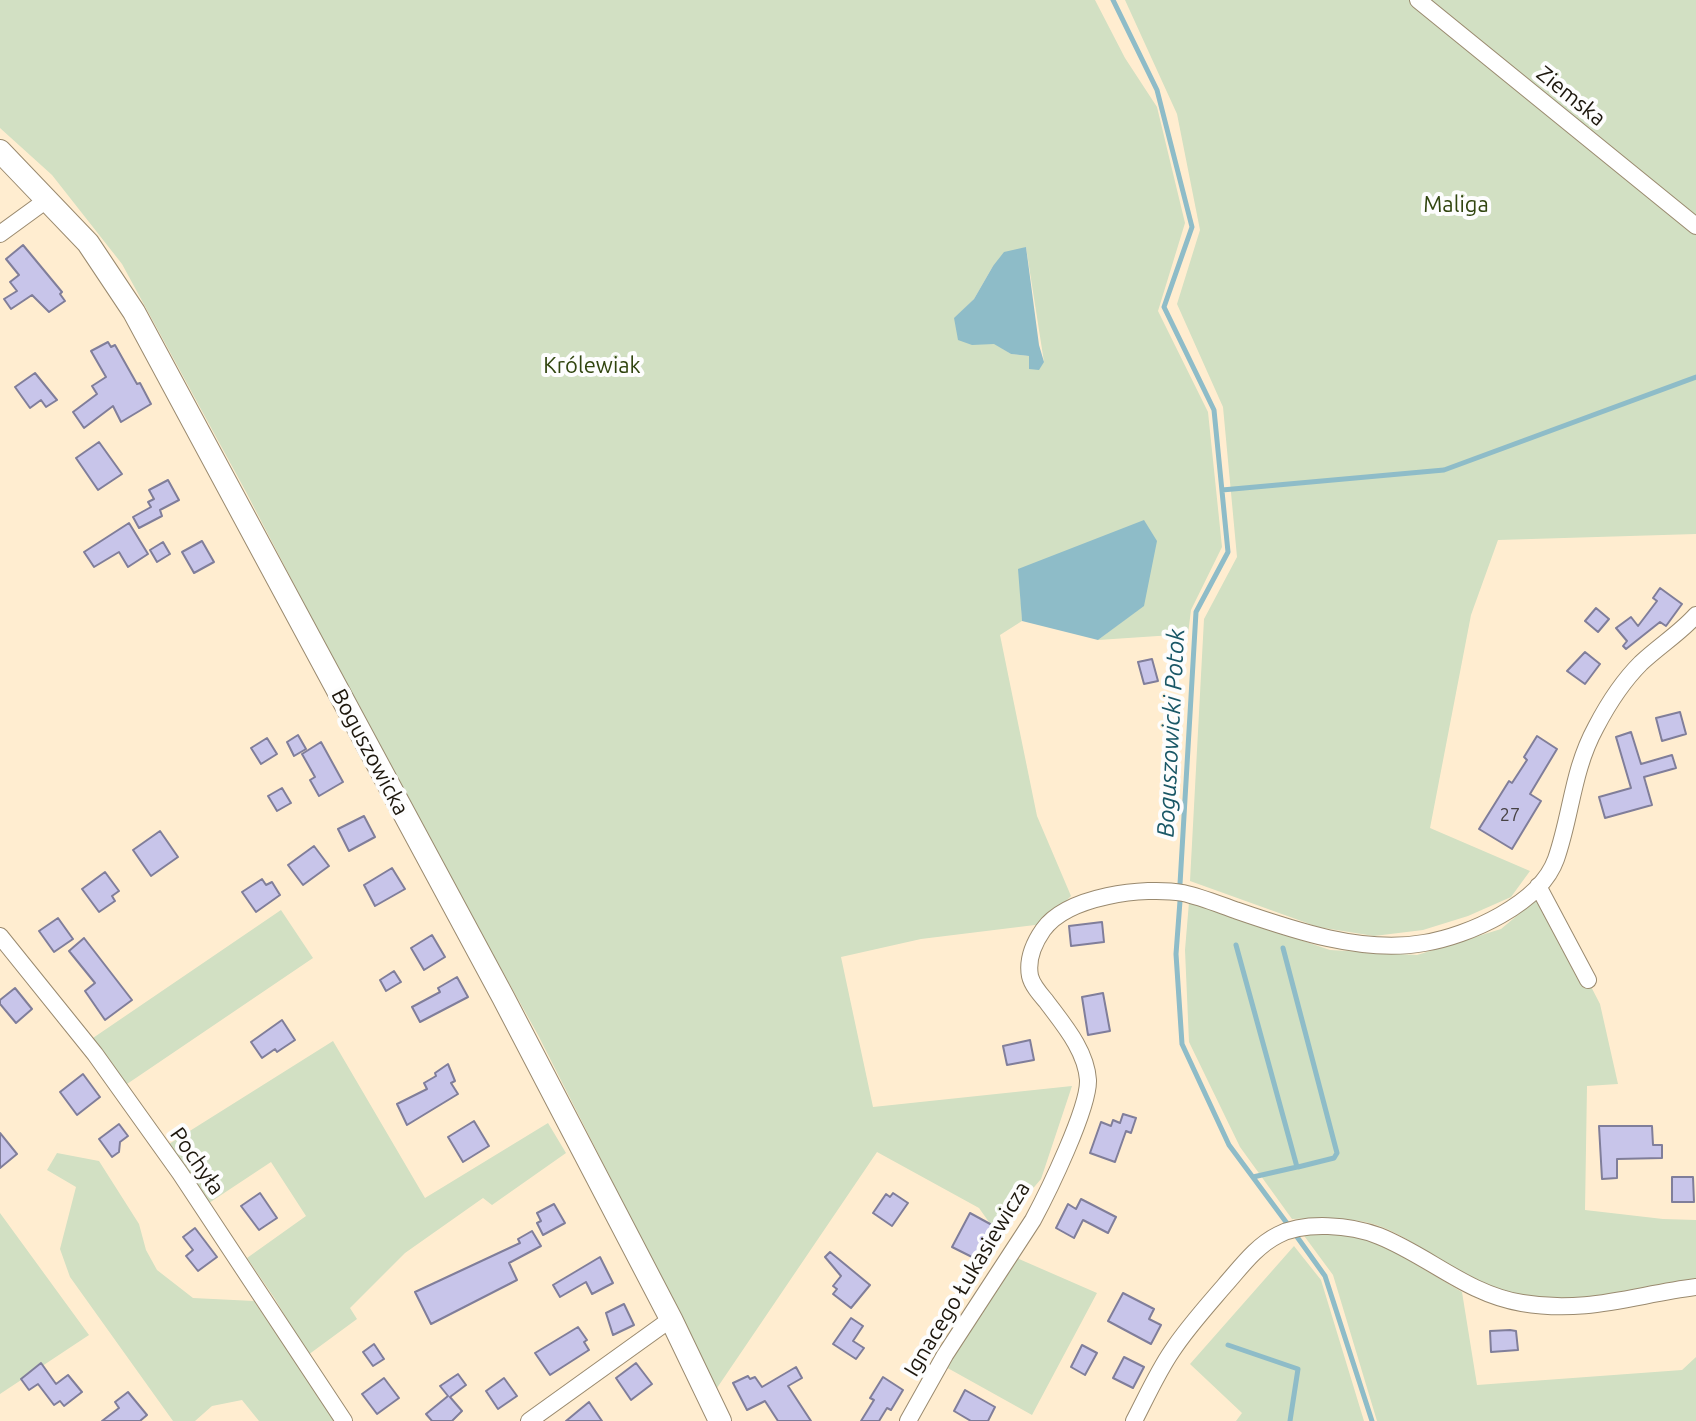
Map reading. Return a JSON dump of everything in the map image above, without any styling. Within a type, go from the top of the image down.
[{"type":"street","name":"Ziemska","points":[[1418,0],[1696,226]]},
{"type":"street","name":"Boguszowicka","points":[[1,153],[88,243],[134,312],[503,997],[671,1319],[720,1421]]},
{"type":"street","points":[[0,234],[48,199]]},
{"type":"street","name":"Ignacego Łukasiewicza","points":[[908,1421],[945,1355],[1039,1208],[1086,1097],[1088,1078],[1080,1053],[1029,975],[1034,945],[1044,928],[1080,903],[1169,891],[1335,938],[1381,945],[1439,940],[1474,928],[1512,908],[1538,886],[1555,862],[1575,774],[1596,727],[1635,670],[1696,615]]},
{"type":"street","points":[[1538,886],[1588,980]]},
{"type":"street","name":"Pochyła","points":[[0,936],[95,1054],[180,1173],[344,1421]]},
{"type":"street","points":[[1134,1421],[1184,1333],[1248,1259],[1266,1242],[1293,1230],[1329,1228],[1367,1232],[1485,1294],[1521,1303],[1584,1307],[1696,1287]]},
{"type":"street","points":[[529,1421],[671,1319]]},
{"type":"green space","name":"Królewiak","points":[[0,0],[1095,0],[1125,58],[1157,107],[1185,223],[1158,311],[1208,412],[1222,547],[1191,610],[1188,634],[1098,640],[1144,605],[1019,569],[1022,621],[1000,635],[1037,816],[1071,896],[1043,924],[921,939],[841,957],[873,1107],[1072,1086],[1041,1179],[996,1232],[979,1208],[877,1152],[717,1388],[538,1035],[397,782],[246,492],[122,264],[52,175],[0,128]],"holes":[[[1026,247],[1044,362],[1011,354],[955,318],[974,299],[993,266]]]},
{"type":"green space","name":"Maliga","points":[[1125,0],[1696,0],[1696,534],[1498,540],[1471,615],[1430,828],[1530,871],[1511,897],[1468,916],[1423,930],[1374,936],[1318,927],[1190,881],[1204,619],[1237,557],[1223,407],[1177,304],[1200,230],[1177,114]]},
{"type":"green space","points":[[1543,894],[1600,1004],[1618,1084],[1587,1086],[1585,1210],[1696,1220],[1696,1278],[1591,1299],[1526,1297],[1472,1278],[1378,1225],[1341,1219],[1292,1219],[1240,1147],[1189,1042],[1185,950],[1189,902],[1330,950],[1417,955],[1501,929]]},
{"type":"green space","points":[[281,910],[313,958],[127,1084],[90,1040]]},
{"type":"green space","points":[[333,1041],[425,1198],[548,1123],[566,1153],[492,1205],[483,1198],[405,1253],[350,1308],[357,1319],[308,1355],[247,1258],[306,1216],[271,1162],[209,1203],[169,1144]]},
{"type":"green space","points":[[57,1153],[99,1161],[139,1224],[146,1250],[157,1270],[193,1298],[254,1301],[335,1421],[259,1421],[242,1400],[212,1406],[195,1421],[173,1421],[70,1277],[60,1249],[76,1187],[47,1170]]},
{"type":"green space","points":[[0,1213],[89,1335],[0,1394]]},
{"type":"green space","points":[[1302,1233],[1355,1236],[1388,1248],[1462,1292],[1477,1385],[1682,1370],[1696,1357],[1696,1421],[1377,1421],[1333,1275]]},
{"type":"green space","points":[[1294,1246],[1321,1280],[1364,1421],[1236,1421],[1242,1413],[1190,1364]]},
{"type":"green space","points":[[1017,1254],[1019,1259],[1097,1293],[1032,1415],[944,1366]]},
{"type":"water","points":[[1026,247],[1044,362],[1039,370],[1029,369],[1029,356],[1011,354],[994,344],[972,345],[958,340],[954,318],[974,299],[1004,252]]},
{"type":"water","points":[[1144,520],[1157,541],[1144,606],[1098,640],[1022,621],[1018,569]]},
{"type":"building","points":[[23,245],[62,292],[60,294],[65,301],[49,312],[32,295],[11,309],[4,299],[17,291],[10,282],[19,275],[6,259]]},
{"type":"building","points":[[108,342],[111,347],[115,345],[151,404],[121,422],[113,406],[84,428],[73,412],[97,394],[92,386],[106,377],[91,351]]},
{"type":"building","points":[[35,373],[57,400],[46,407],[41,400],[30,408],[15,387]]},
{"type":"building","points":[[99,442],[122,474],[98,490],[76,458]]},
{"type":"building","points":[[168,480],[179,500],[160,510],[162,516],[139,528],[133,517],[151,507],[148,502],[154,499],[149,490]]},
{"type":"building","points":[[129,523],[148,554],[128,567],[119,552],[94,567],[84,552]]},
{"type":"building","points":[[202,541],[214,562],[194,573],[182,552]]},
{"type":"building","points":[[163,542],[170,554],[157,562],[150,550]]},
{"type":"building","points":[[1660,588],[1682,604],[1666,626],[1660,622],[1626,649],[1623,646],[1627,641],[1616,628],[1631,617],[1638,626],[1657,601],[1653,598]]},
{"type":"building","points":[[1596,608],[1609,619],[1598,632],[1585,621]]},
{"type":"building","points":[[1585,652],[1600,664],[1585,684],[1567,671]]},
{"type":"building","points":[[1152,659],[1158,681],[1144,684],[1138,662]]},
{"type":"building","points":[[1680,712],[1686,734],[1662,741],[1656,718]]},
{"type":"building","points":[[1631,732],[1641,764],[1672,755],[1676,768],[1644,777],[1652,805],[1605,818],[1599,797],[1631,788],[1616,737]]},
{"type":"building","points":[[298,735],[306,749],[294,756],[287,742]]},
{"type":"building","points":[[1537,736],[1557,749],[1530,794],[1541,801],[1512,849],[1479,829],[1509,781],[1512,783],[1527,760],[1524,757]]},
{"type":"building","points":[[267,738],[277,754],[261,764],[251,748]]},
{"type":"building","points":[[321,742],[343,782],[319,796],[310,780],[315,777],[302,754]]},
{"type":"building","points":[[282,788],[291,803],[277,811],[268,796]]},
{"type":"building","points":[[364,816],[375,837],[349,851],[338,829]]},
{"type":"building","points":[[160,831],[178,857],[151,876],[133,850]]},
{"type":"building","points":[[314,846],[329,866],[303,885],[288,865]]},
{"type":"building","points":[[392,868],[405,889],[375,906],[364,885]]},
{"type":"building","points":[[105,872],[119,891],[112,896],[115,901],[99,912],[82,889]]},
{"type":"building","points":[[262,879],[266,885],[272,882],[280,895],[256,912],[242,892]]},
{"type":"building","points":[[58,918],[73,939],[54,952],[39,931]]},
{"type":"building","points":[[1102,922],[1104,942],[1071,946],[1069,926]]},
{"type":"building","points":[[432,935],[445,957],[424,970],[411,948]]},
{"type":"building","points":[[84,938],[132,1000],[105,1020],[85,991],[95,983],[69,951]]},
{"type":"building","points":[[394,971],[401,982],[386,991],[380,980]]},
{"type":"building","points":[[457,977],[468,997],[420,1022],[412,1007],[440,992],[438,988]]},
{"type":"building","points":[[15,988],[32,1009],[16,1023],[0,1004],[0,1000]]},
{"type":"building","points":[[1103,993],[1110,1031],[1088,1035],[1082,997]]},
{"type":"building","points":[[282,1020],[295,1040],[262,1058],[251,1042]]},
{"type":"building","points":[[1030,1040],[1034,1060],[1007,1065],[1003,1046]]},
{"type":"building","points":[[448,1064],[455,1081],[451,1083],[458,1094],[407,1125],[397,1104],[427,1089],[424,1083]]},
{"type":"building","points":[[83,1074],[100,1097],[77,1115],[60,1092]]},
{"type":"building","points":[[1123,1114],[1136,1118],[1131,1133],[1126,1131],[1115,1162],[1090,1153],[1101,1122],[1111,1126],[1113,1120],[1120,1123]]},
{"type":"building","points":[[474,1121],[489,1146],[463,1162],[448,1137]]},
{"type":"building","points":[[119,1124],[128,1136],[120,1142],[119,1152],[112,1157],[99,1139]]},
{"type":"building","points":[[1599,1126],[1652,1126],[1653,1145],[1662,1145],[1662,1158],[1617,1159],[1617,1178],[1602,1179]]},
{"type":"building","points":[[0,1133],[17,1154],[0,1168]]},
{"type":"building","points":[[1672,1177],[1693,1177],[1694,1202],[1672,1202]]},
{"type":"building","points":[[260,1193],[277,1218],[259,1230],[241,1206]]},
{"type":"building","points":[[893,1193],[908,1203],[892,1226],[873,1213],[886,1194],[890,1197]]},
{"type":"building","points":[[1081,1199],[1116,1217],[1108,1233],[1083,1220],[1074,1238],[1056,1228],[1068,1204],[1076,1209]]},
{"type":"building","points":[[554,1204],[565,1223],[543,1235],[537,1223],[541,1221],[537,1213]]},
{"type":"building","points":[[970,1213],[992,1225],[974,1258],[952,1247]]},
{"type":"building","points":[[195,1228],[217,1257],[198,1271],[186,1256],[193,1250],[183,1237]]},
{"type":"building","points":[[532,1231],[541,1246],[509,1263],[517,1280],[431,1324],[415,1292],[520,1243],[518,1239]]},
{"type":"building","points":[[830,1252],[870,1285],[851,1308],[833,1294],[837,1289],[833,1286],[841,1276],[825,1257]]},
{"type":"building","points":[[600,1257],[613,1283],[592,1294],[586,1282],[560,1297],[553,1285]]},
{"type":"building","points":[[1123,1293],[1154,1309],[1149,1319],[1161,1325],[1151,1344],[1108,1321]]},
{"type":"building","points":[[624,1304],[634,1325],[613,1335],[606,1313]]},
{"type":"building","points":[[851,1318],[863,1326],[853,1341],[864,1348],[856,1359],[833,1344]]},
{"type":"building","points":[[578,1327],[587,1340],[584,1342],[589,1350],[550,1375],[535,1353]]},
{"type":"building","points":[[1490,1331],[1516,1331],[1518,1350],[1491,1352]]},
{"type":"building","points":[[374,1344],[384,1359],[373,1366],[363,1352]]},
{"type":"building","points":[[1082,1345],[1097,1353],[1085,1375],[1071,1367]]},
{"type":"building","points":[[1124,1357],[1144,1367],[1133,1388],[1113,1378]]},
{"type":"building","points":[[41,1363],[56,1384],[68,1375],[82,1392],[64,1406],[60,1401],[54,1405],[38,1384],[29,1390],[21,1379]]},
{"type":"building","points":[[636,1363],[652,1384],[631,1400],[616,1378]]},
{"type":"building","points":[[796,1367],[802,1378],[788,1386],[811,1421],[778,1421],[765,1401],[747,1410],[733,1383],[748,1376],[750,1379],[755,1377],[762,1387]]},
{"type":"building","points":[[458,1374],[466,1385],[450,1397],[462,1411],[452,1421],[432,1421],[426,1414],[448,1396],[440,1386]]},
{"type":"building","points":[[883,1377],[903,1390],[891,1410],[887,1408],[879,1421],[861,1421],[874,1400],[870,1398]]},
{"type":"building","points":[[384,1378],[399,1398],[377,1414],[362,1394]]},
{"type":"building","points":[[504,1378],[517,1396],[498,1409],[486,1391]]},
{"type":"building","points":[[965,1390],[995,1407],[988,1421],[971,1421],[954,1411]]},
{"type":"building","points":[[128,1392],[147,1415],[140,1421],[102,1421],[119,1408],[115,1402]]},
{"type":"building","points":[[589,1402],[602,1421],[566,1421],[578,1411]]},
{"type":"waterway","name":"Boguszowicki Potok","points":[[1113,0],[1157,90],[1192,227],[1164,307],[1214,410],[1228,552],[1196,612],[1180,884]]},
{"type":"waterway","points":[[1222,490],[1444,470],[1696,377]]},
{"type":"waterway","name":"Boguszowicki Potok","points":[[1180,901],[1176,954],[1182,1044],[1229,1145],[1289,1226]]},
{"type":"waterway","points":[[1236,945],[1297,1167],[1253,1177]]},
{"type":"waterway","points":[[1283,948],[1337,1153],[1334,1158],[1298,1167]]},
{"type":"waterway","name":"Boguszowicki Potok","points":[[1295,1234],[1325,1276],[1372,1421]]},
{"type":"waterway","points":[[1228,1345],[1298,1369],[1290,1421]]}]
